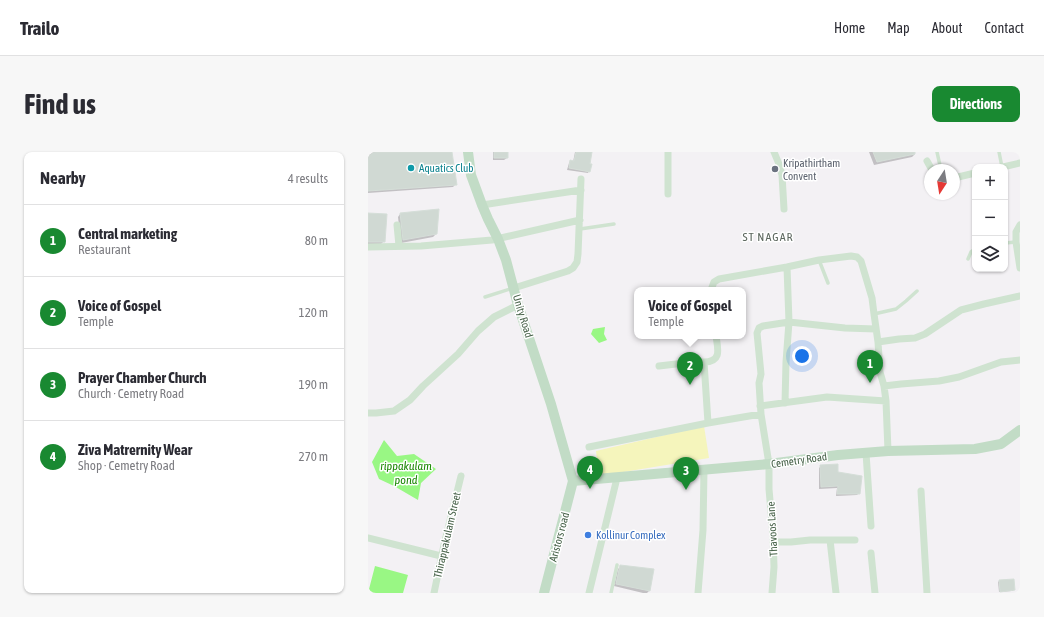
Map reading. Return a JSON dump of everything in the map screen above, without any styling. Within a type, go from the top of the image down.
[{"type":"street","name":"Unity Road","points":[[468,152],[471,175],[482,205],[498,239],[551,404],[573,481]]},
{"type":"street","points":[[668,152],[668,194]]},
{"type":"street","points":[[774,152],[782,176],[784,209]]},
{"type":"street","points":[[1008,166],[1020,163]]},
{"type":"street","points":[[960,177],[972,174]]},
{"type":"street","points":[[514,288],[568,271],[573,268],[577,262],[580,229],[581,179]]},
{"type":"street","points":[[482,205],[580,190]]},
{"type":"street","points":[[368,247],[492,240],[580,220]]},
{"type":"street","points":[[398,225],[399,246]]},
{"type":"street","points":[[1020,226],[1016,232],[1020,268]]},
{"type":"street","points":[[712,287],[714,282],[719,279],[819,260],[851,256],[857,257],[861,261],[872,298],[878,342],[880,372],[886,401],[888,452]]},
{"type":"street","points":[[785,403],[789,322],[786,267]]},
{"type":"street","points":[[878,342],[915,338],[925,334],[961,310],[1020,296]]},
{"type":"street","points":[[368,413],[394,411],[410,400],[458,354],[478,331],[494,317],[518,305]]},
{"type":"street","name":"Thavoos Lane","points":[[772,593],[774,542],[769,489],[769,464],[760,406],[759,383],[761,374],[757,333],[759,328],[763,326],[789,322],[844,328],[876,329]]},
{"type":"street","points":[[659,366],[694,362],[710,362],[715,360],[718,355],[716,339]]},
{"type":"street","points":[[884,386],[939,381],[959,377],[1001,362],[1020,360]]},
{"type":"street","points":[[704,362],[708,423]]},
{"type":"street","points":[[760,406],[827,398],[886,401]]},
{"type":"street","points":[[589,447],[761,414]]},
{"type":"street","name":"Cemetry Road","points":[[573,481],[769,464],[838,455],[975,449],[1001,444],[1020,430]]},
{"type":"street","points":[[866,453],[870,526]]},
{"type":"street","points":[[698,593],[703,530],[704,470]]},
{"type":"street","name":"Thirappakulam Street","points":[[434,593],[441,556],[461,476]]},
{"type":"street","points":[[589,593],[617,478]]},
{"type":"street","name":"Aristors road","points":[[544,593],[573,481]]},
{"type":"street","points":[[921,491],[927,593]]},
{"type":"street","points":[[368,538],[441,556]]},
{"type":"street","points":[[830,540],[836,593]]},
{"type":"street","points":[[774,542],[855,540]]},
{"type":"street","points":[[871,552],[875,593]]},
{"type":"lane","points":[[937,152],[940,164]]},
{"type":"lane","points":[[999,152],[1001,164]]},
{"type":"lane","points":[[580,229],[614,224]]},
{"type":"lane","points":[[1008,243],[1016,242]]},
{"type":"lane","points":[[968,259],[972,251]]},
{"type":"lane","points":[[819,260],[828,283]]},
{"type":"lane","points":[[486,297],[514,288]]},
{"type":"lane","points":[[874,314],[896,309],[917,291]]},
{"type":"lane","points":[[612,593],[617,566]]},
{"type":"shaded area","points":[[704,426],[709,458],[599,476],[596,451]]},
{"type":"water","points":[[605,327],[604,334],[607,340],[599,343],[591,334],[593,329]]},
{"type":"water","name":"rippakulam pond","points":[[384,440],[397,456],[414,454],[436,469],[421,483],[418,500],[379,479],[372,462]]},
{"type":"water","points":[[375,566],[408,575],[403,593],[368,593]]},
{"type":"building","name":"Aquatics Club","points":[[368,152],[452,152],[457,185],[368,191]]},
{"type":"building","points":[[494,152],[508,152],[508,158],[494,158]]},
{"type":"building","points":[[576,152],[592,152],[590,172],[569,168],[570,160],[574,161]]},
{"type":"building","points":[[873,152],[915,152],[915,154],[877,162]]},
{"type":"building","points":[[439,209],[437,234],[403,240],[400,213]]},
{"type":"building","points":[[368,213],[387,214],[385,242],[368,242]]},
{"type":"building","points":[[838,464],[838,472],[862,476],[860,494],[837,494],[838,486],[821,487],[820,465]]},
{"type":"building","points":[[620,565],[654,569],[650,591],[616,584]]},
{"type":"building","points":[[1014,579],[1015,590],[1000,592],[999,580]]},
{"type":"place","name":"Aquatics Club","points":[[411,168]]},
{"type":"place","name":"Kripathirtham Convent","points":[[775,169]]},
{"type":"place","name":"Central marketing","points":[[870,383]]},
{"type":"place","name":"Voice of Gospel","points":[[690,385]]},
{"type":"place","name":"Ziva Matrernity Wear","points":[[590,489]]},
{"type":"place","name":"Prayer Chamber Church","points":[[686,490]]},
{"type":"place","name":"Kollinur Complex","points":[[588,535]]},
{"type":"district","name":"ST NAGAR","points":[[768,237]]}]
